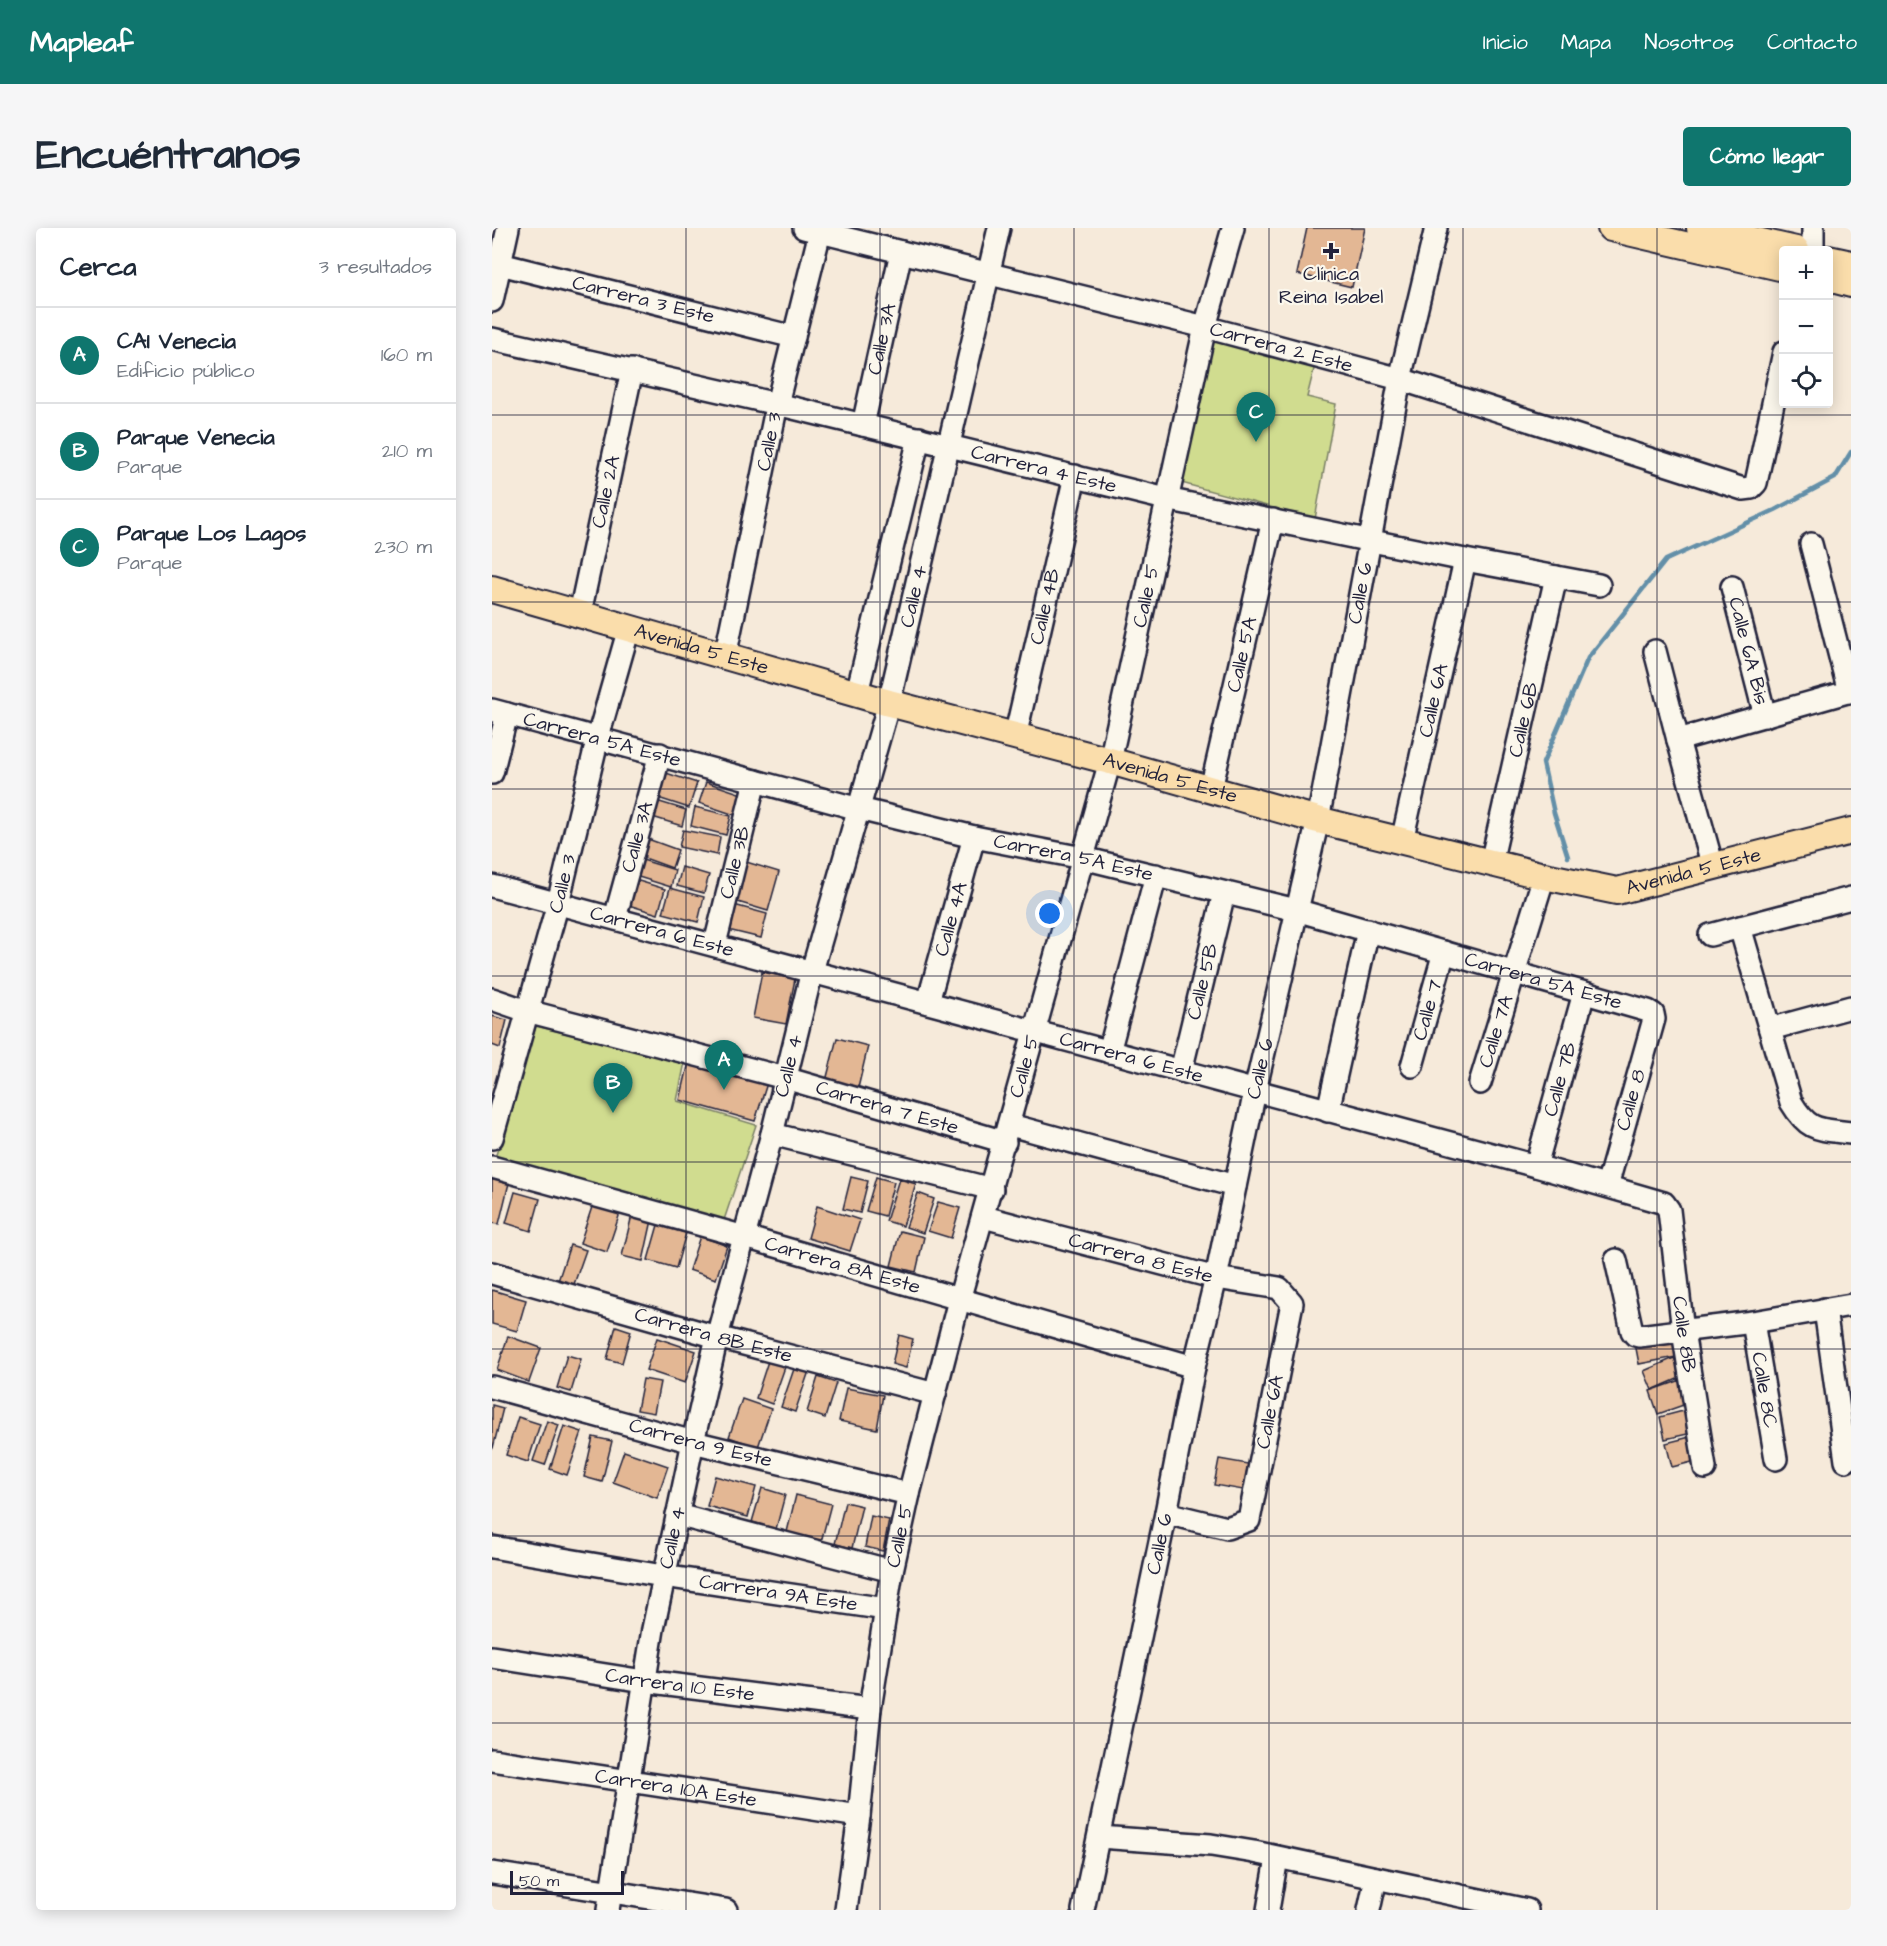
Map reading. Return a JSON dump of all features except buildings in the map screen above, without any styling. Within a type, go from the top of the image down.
[{"type":"main road","points":[[1611,228],[1779,267]]},
{"type":"main road","points":[[1700,228],[1779,246]]},
{"type":"main road","points":[[1833,260],[1851,264]]},
{"type":"main road","points":[[1833,279],[1851,284]]},
{"type":"main road","name":"Avenida 5 Este","points":[[492,589],[889,703],[1110,761],[1318,820],[1544,876],[1617,891],[1851,831]]},
{"type":"street","points":[[492,301],[496,263],[508,228]]},
{"type":"street","name":"Calle 4","points":[[610,1901],[644,1681],[663,1576],[717,1337],[772,1134],[812,971],[889,703],[999,228]]},
{"type":"street","name":"Calle 5","points":[[846,1910],[870,1709],[892,1570],[909,1494],[959,1300],[992,1189],[1110,761],[1205,327],[1233,228]]},
{"type":"street","name":"Calle 6","points":[[1083,1910],[1166,1513],[1194,1367],[1318,820],[1400,379],[1436,228]]},
{"type":"street","points":[[1813,228],[1813,246]]},
{"type":"street","name":"Carrera 2 Este","points":[[815,229],[1205,327],[1400,379],[1743,489],[1751,488],[1756,483],[1784,354]]},
{"type":"street","name":"Calle 3","points":[[725,657],[815,229]]},
{"type":"street","name":"Calle 3A","points":[[863,425],[901,252]]},
{"type":"street","name":"Carrera 3 Este","points":[[496,263],[794,337]]},
{"type":"street","name":"Carrera 4 Este","points":[[492,339],[777,404],[1167,499],[1599,585]]},
{"type":"street","name":"Calle 2A","points":[[580,613],[632,370]]},
{"type":"street","name":"Calle 4","points":[[857,693],[919,438]]},
{"type":"street","name":"Calle 4B","points":[[1015,737],[1075,476]]},
{"type":"street","name":"Calle 5A","points":[[1211,789],[1273,520]]},
{"type":"street","points":[[895,534],[926,542]]},
{"type":"street","points":[[1677,740],[1850,692],[1811,544]]},
{"type":"street","name":"Calle 6A","points":[[1402,841],[1465,560]]},
{"type":"street","name":"Calle 6B","points":[[1491,863],[1556,577]]},
{"type":"street","name":"Calle 6A Bis","points":[[1732,587],[1765,716]]},
{"type":"street","points":[[880,595],[912,604]]},
{"type":"street","name":"Calle 3","points":[[492,1138],[497,1100],[527,1011],[558,903],[598,737],[629,628]]},
{"type":"street","points":[[1655,651],[1677,740],[1713,867]]},
{"type":"street","points":[[492,773],[500,712]]},
{"type":"street","name":"Carrera 5A Este","points":[[500,712],[859,809],[974,837],[1083,858],[1296,910],[1653,1014]]},
{"type":"street","name":"Calle 3A","points":[[615,918],[660,754]]},
{"type":"street","name":"Calle 3B","points":[[715,944],[755,780]]},
{"type":"street","name":"Calle 4A","points":[[928,1002],[974,837]]},
{"type":"street","points":[[1109,1052],[1156,875]]},
{"type":"street","name":"Calle 7A","points":[[1480,1083],[1544,876]]},
{"type":"street","name":"Carrera 6 Este","points":[[492,886],[1536,1166],[1664,1203]]},
{"type":"street","name":"Calle 5B","points":[[1181,1071],[1224,893]]},
{"type":"street","points":[[1710,935],[1851,898]]},
{"type":"street","points":[[1740,927],[1791,1102],[1802,1120],[1819,1129],[1851,1133]]},
{"type":"street","points":[[1328,1111],[1368,930]]},
{"type":"street","name":"Calle 7","points":[[1412,1066],[1444,952]]},
{"type":"street","name":"Calle 7B","points":[[1536,1166],[1584,993]]},
{"type":"street","name":"Carrera 7 Este","points":[[492,999],[527,1011],[785,1078],[1235,1186]]},
{"type":"street","points":[[1770,1029],[1851,1007]]},
{"type":"street","name":"Calle 8","points":[[1607,1186],[1654,1019],[1653,1014]]},
{"type":"street","points":[[772,1134],[992,1189]]},
{"type":"street","name":"Carrera 8A Este","points":[[492,1167],[745,1237],[1194,1367]]},
{"type":"street","name":"Calle 8B","points":[[1664,1203],[1669,1210],[1683,1332],[1705,1468]]},
{"type":"street","name":"Carrera 8 Este","points":[[984,1217],[1216,1278],[1280,1288],[1292,1303]]},
{"type":"street","points":[[1616,1260],[1632,1331],[1639,1336],[1753,1322],[1851,1305]]},
{"type":"street","name":"Carrera 8B Este","points":[[492,1273],[717,1337],[935,1394]]},
{"type":"street","name":"Calle 6A","points":[[1166,1513],[1227,1528],[1249,1520],[1292,1303]]},
{"type":"street","points":[[1825,1309],[1846,1461]]},
{"type":"street","name":"Calle 8C","points":[[1753,1322],[1776,1459]]},
{"type":"street","name":"Carrera 9 Este","points":[[492,1387],[693,1442],[909,1494]]},
{"type":"street","points":[[677,1515],[892,1570]]},
{"type":"street","name":"Carrera 9A Este","points":[[492,1547],[663,1576],[886,1609]]},
{"type":"street","name":"Carrera 10 Este","points":[[492,1657],[644,1681],[870,1709]]},
{"type":"street","name":"Carrera 10A Este","points":[[492,1760],[859,1816]]},
{"type":"street","points":[[1099,1837],[1211,1845],[1376,1878],[1465,1903],[1527,1910]]},
{"type":"street","points":[[1268,1910],[1277,1858]]},
{"type":"street","points":[[492,1873],[610,1901],[726,1910]]},
{"type":"street","points":[[1369,1910],[1376,1878]]},
{"type":"green space","points":[[1208,332],[1316,361],[1307,397],[1336,404],[1315,519],[1174,481]]},
{"type":"green space","points":[[536,1026],[685,1062],[677,1101],[756,1125],[724,1220],[495,1158]]},
{"type":"waterway","points":[[1568,857],[1554,813],[1543,763],[1588,658],[1666,560],[1775,510],[1835,478],[1851,452]]},
{"type":"place","name":"Clínica Reina Isabel","points":[[1331,251]]},
{"type":"place","name":"Parque Los Lagos","points":[[1256,442]]},
{"type":"place","name":"CAI Venecia","points":[[724,1090]]},
{"type":"place","name":"Parque Venecia","points":[[613,1113]]}]
